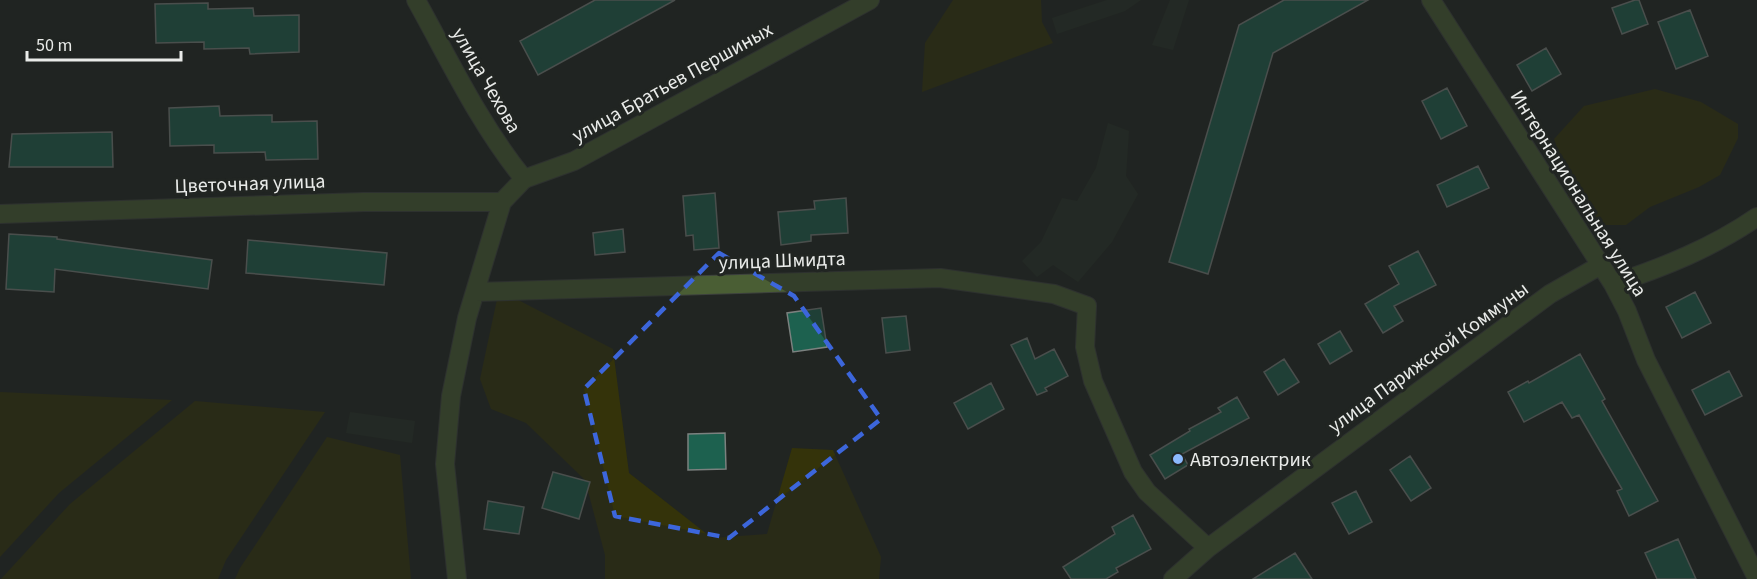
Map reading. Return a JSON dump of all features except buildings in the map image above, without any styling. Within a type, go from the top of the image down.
[{"type":"street","name":"улица Чехова","points":[[416,0],[489,131],[524,179]]},
{"type":"street","name":"улица Братьев Першиных","points":[[524,179],[574,161],[870,0]]},
{"type":"street","name":"Интернациональная улица","points":[[1431,0],[1613,284],[1627,311],[1646,360],[1757,578]]},
{"type":"street","points":[[458,579],[445,464],[451,396],[467,318],[502,202],[524,179]]},
{"type":"street","name":"Цветочная улица","points":[[0,214],[364,202],[502,202]]},
{"type":"street","points":[[1613,284],[1679,261],[1734,233],[1757,217]]},
{"type":"street","name":"улица Парижской Коммуны","points":[[1173,579],[1208,548],[1550,294],[1601,265]]},
{"type":"street","name":"улица Шмидта","points":[[475,292],[940,278],[1054,294],[1087,306],[1085,347],[1093,381],[1133,472],[1147,492],[1208,548]]},
{"type":"highlighted area","points":[[719,253],[794,296],[881,419],[729,538],[615,516],[584,389]]},
{"type":"shaded area","points":[[953,0],[1041,0],[1042,22],[1053,43],[922,92],[925,43]]},
{"type":"shaded area","points":[[1107,0],[1141,0],[1125,11],[1057,34],[1052,18]]},
{"type":"shaded area","points":[[1170,0],[1189,0],[1173,50],[1152,45]]},
{"type":"shaded area","points":[[1655,89],[1701,102],[1738,124],[1738,138],[1720,175],[1699,187],[1650,207],[1626,225],[1599,225],[1570,204],[1565,169],[1554,139],[1584,106]]},
{"type":"shaded area","points":[[1108,123],[1129,131],[1126,176],[1138,194],[1112,242],[1078,282],[1053,265],[1037,277],[1022,261],[1041,242],[1062,198],[1077,201],[1096,168]]},
{"type":"shaded area","points":[[499,290],[613,349],[629,473],[712,538],[767,534],[792,448],[833,450],[881,557],[879,579],[605,579],[605,555],[585,480],[526,423],[491,409],[480,379]]},
{"type":"shaded area","points":[[0,392],[172,400],[59,493],[0,557]]},
{"type":"shaded area","points":[[195,401],[325,412],[226,560],[218,579],[1,579],[70,504]]},
{"type":"shaded area","points":[[350,412],[415,421],[412,443],[346,433]]},
{"type":"shaded area","points":[[327,437],[400,455],[411,579],[235,579],[240,568]]},
{"type":"place","name":"Автоэлектрик","points":[[1178,459]]}]
